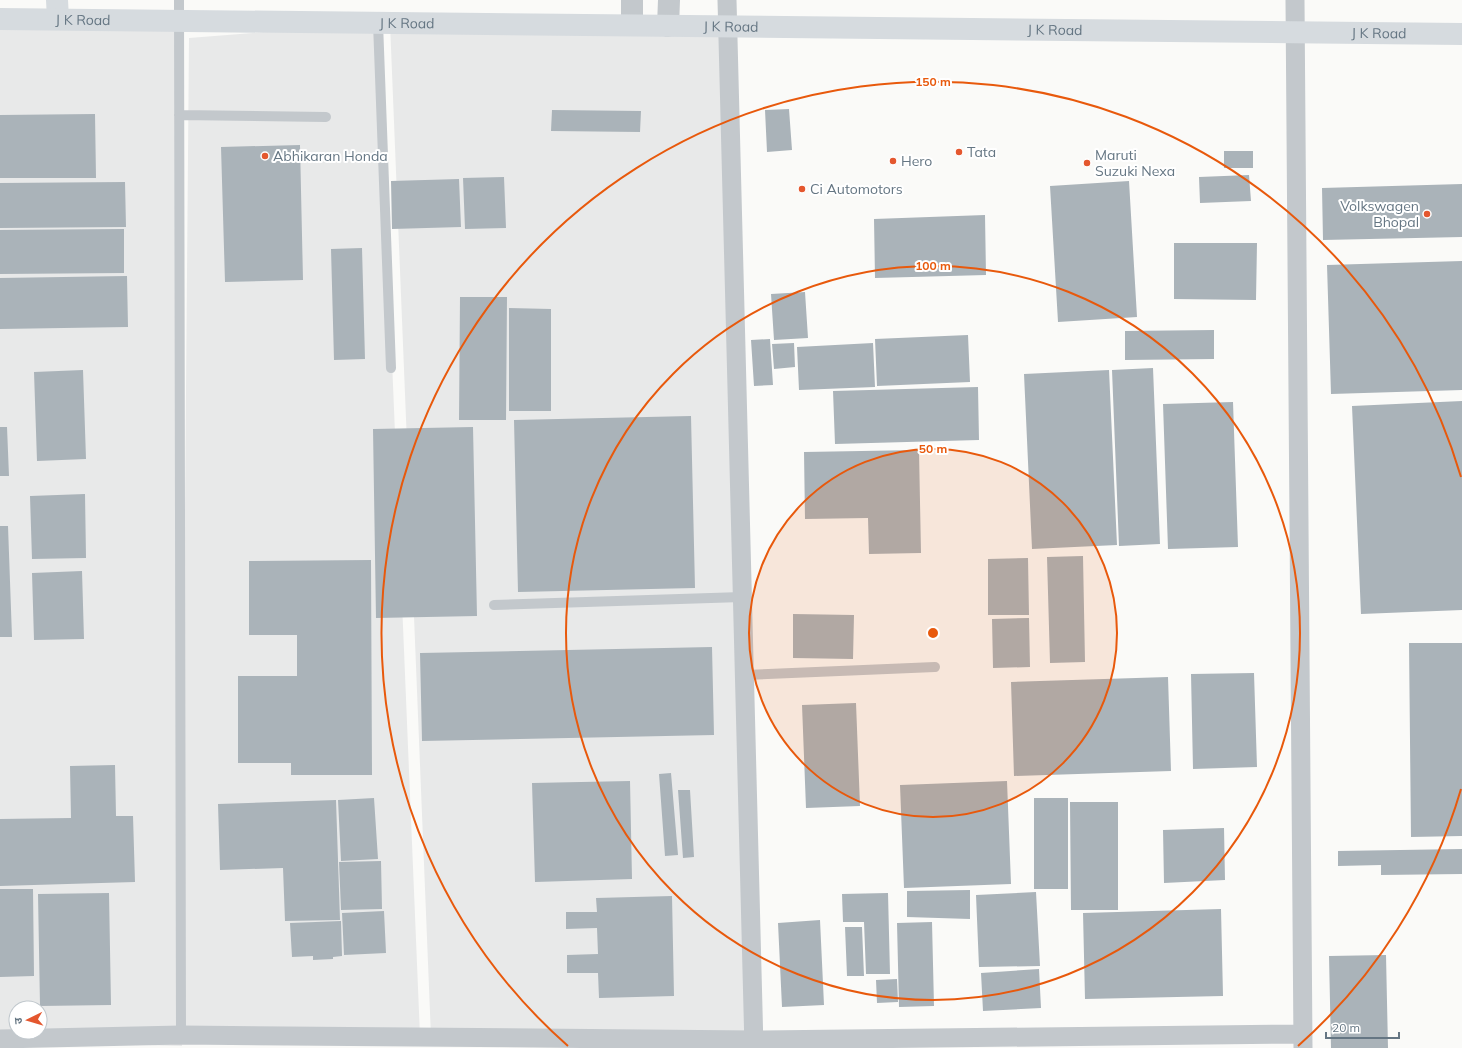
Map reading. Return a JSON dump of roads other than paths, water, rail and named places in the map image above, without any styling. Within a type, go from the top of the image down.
[{"type":"main road","name":"J K Road","points":[[0,19],[57,10],[179,10],[378,23],[1462,34]]},
{"type":"street","points":[[632,0],[632,25]]},
{"type":"street","points":[[668,26],[669,0]]},
{"type":"street","points":[[727,0],[754,1044]]},
{"type":"street","points":[[0,1038],[181,1035],[343,1042],[754,1044],[1303,1041],[1295,0]]},
{"type":"lane","points":[[179,10],[181,1035]]},
{"type":"lane","points":[[378,23],[391,368]]},
{"type":"lane","points":[[179,115],[326,117]]},
{"type":"lane","points":[[494,605],[742,597]]},
{"type":"lane","points":[[744,675],[935,668]]},
{"type":"place","name":"Tata","points":[[959,152]]},
{"type":"place","name":"Abhikaran Honda","points":[[265,156]]},
{"type":"place","name":"Hero","points":[[893,161]]},
{"type":"place","name":"Maruti Suzuki Nexa","points":[[1087,163]]},
{"type":"place","name":"Ci Automotors","points":[[802,189]]},
{"type":"place","name":"Volkswagen Bhopal","points":[[1427,214]]}]
